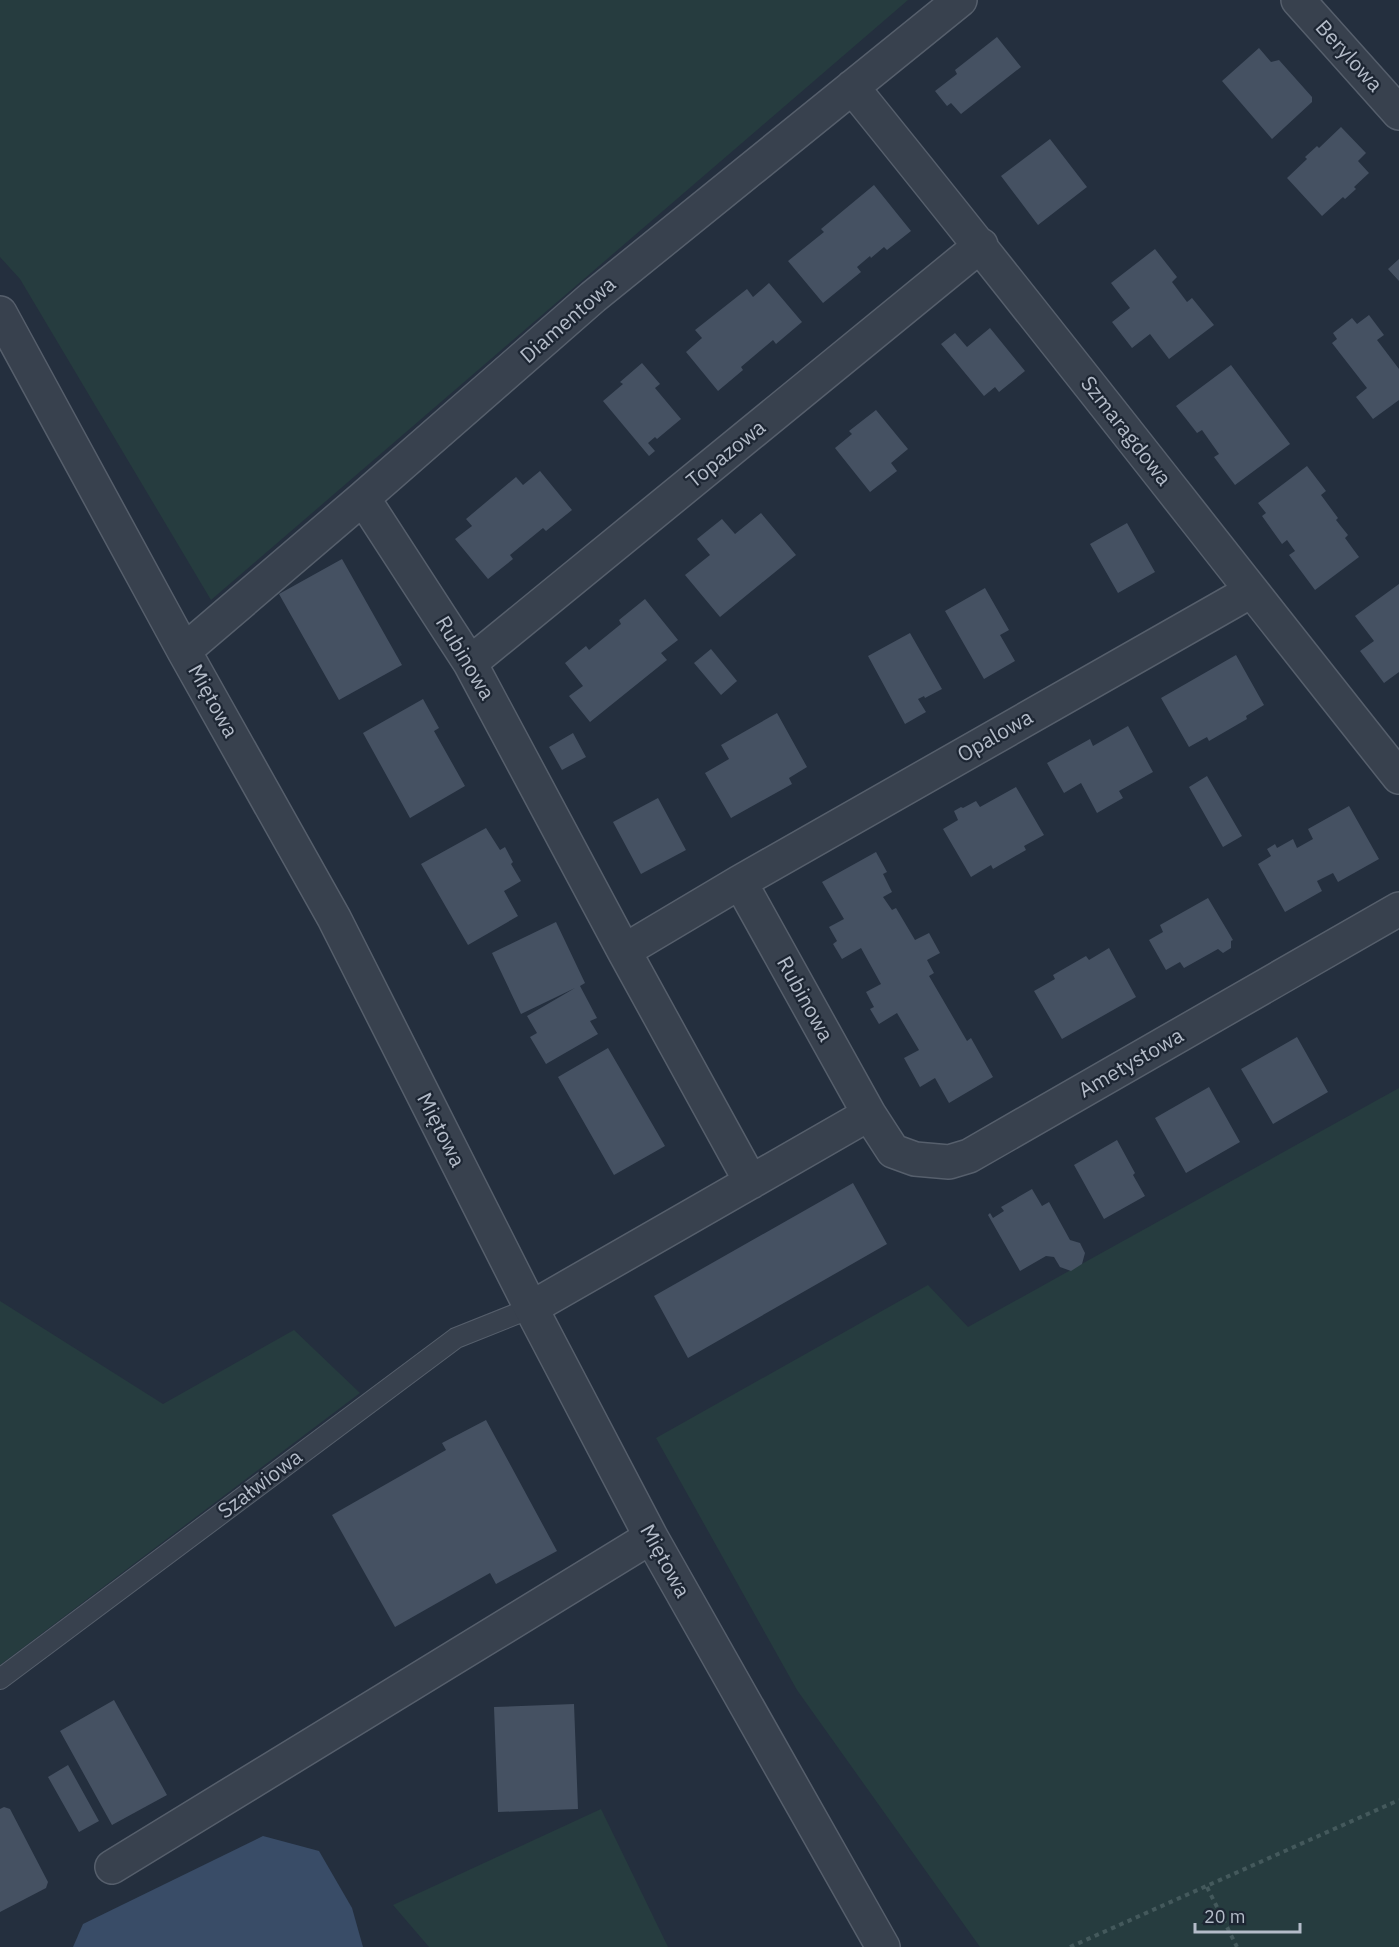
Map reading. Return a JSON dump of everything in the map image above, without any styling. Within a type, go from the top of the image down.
[{"type":"street","name":"Diamentowa","points":[[184,651],[593,297],[960,0]]},
{"type":"street","name":"Berylowa","points":[[1312,5],[1399,113]]},
{"type":"street","name":"Szmaragdowa","points":[[852,87],[981,245],[1399,777]]},
{"type":"street","name":"Topazowa","points":[[470,663],[981,245]]},
{"type":"street","name":"Miętowa","points":[[0,313],[184,651],[334,918],[531,1308],[651,1537],[883,1947]]},
{"type":"street","name":"Rubinowa","points":[[363,498],[470,663],[751,1182]]},
{"type":"street","name":"Opalowa","points":[[740,882],[1251,591]]},
{"type":"street","name":"Rubinowa","points":[[740,882],[869,1114]]},
{"type":"street","points":[[624,951],[740,882]]},
{"type":"street","name":"Ametystowa","points":[[869,1114],[893,1151],[915,1159],[949,1162],[969,1156],[1399,909]]},
{"type":"street","points":[[531,1308],[869,1114]]},
{"type":"street","points":[[112,1867],[651,1537]]},
{"type":"lane","name":"Szałwiowa","points":[[0,1679],[456,1338],[531,1308]]},
{"type":"path","points":[[1070,1947],[1399,1800]]},
{"type":"path","points":[[1208,1887],[1237,1947]]},
{"type":"green space","points":[[0,0],[908,0],[211,600],[20,279],[0,257]]},
{"type":"green space","points":[[1399,1088],[1399,1947],[980,1947],[797,1690],[656,1438],[928,1285],[968,1327]]},
{"type":"green space","points":[[0,1301],[163,1404],[294,1330],[360,1393],[0,1665]]},
{"type":"green space","points":[[601,1809],[668,1947],[429,1947],[393,1905]]},
{"type":"water","points":[[263,1836],[319,1851],[352,1908],[363,1947],[73,1947],[83,1924]]},
{"type":"building","points":[[997,37],[1021,67],[961,114],[951,103],[947,106],[935,91],[957,74],[955,70]]},
{"type":"building","points":[[1259,48],[1271,62],[1279,60],[1312,97],[1312,102],[1272,139],[1222,81]]},
{"type":"building","points":[[1341,127],[1366,153],[1358,161],[1369,173],[1354,187],[1356,189],[1345,199],[1343,197],[1322,216],[1287,178],[1307,159],[1305,157],[1317,146],[1319,148]]},
{"type":"building","points":[[1050,139],[1087,187],[1038,225],[1001,176]]},
{"type":"building","points":[[874,185],[911,231],[887,250],[884,247],[871,258],[870,256],[857,267],[861,272],[823,303],[788,261],[824,232],[821,229]]},
{"type":"building","points":[[1155,249],[1177,277],[1172,282],[1187,302],[1192,298],[1214,325],[1169,359],[1150,334],[1132,348],[1112,322],[1130,308],[1111,283]]},
{"type":"building","points":[[1399,259],[1399,281],[1388,269]]},
{"type":"building","points":[[769,283],[802,322],[776,344],[773,340],[741,367],[743,370],[718,391],[686,352],[702,338],[695,330],[747,289],[753,297]]},
{"type":"building","points":[[1369,315],[1384,335],[1377,340],[1399,369],[1399,400],[1373,419],[1356,397],[1367,388],[1332,343],[1337,339],[1333,333],[1352,318],[1357,324]]},
{"type":"building","points":[[990,328],[1025,371],[999,392],[995,387],[984,396],[941,344],[955,333],[967,347]]},
{"type":"building","points":[[642,363],[660,384],[655,388],[681,419],[657,439],[655,437],[648,443],[655,451],[649,456],[603,401]]},
{"type":"building","points":[[1231,365],[1290,444],[1235,485],[1214,457],[1219,454],[1202,430],[1197,433],[1176,406]]},
{"type":"building","points":[[876,410],[908,449],[891,463],[897,471],[870,492],[835,448],[852,434],[849,431]]},
{"type":"building","points":[[1307,466],[1326,491],[1321,495],[1338,518],[1336,520],[1348,535],[1345,538],[1359,557],[1315,590],[1289,555],[1295,551],[1287,540],[1282,544],[1262,516],[1266,513],[1258,503]]},
{"type":"building","points":[[540,471],[572,510],[546,531],[543,528],[510,555],[513,559],[488,579],[455,539],[472,526],[466,519],[516,477],[523,485]]},
{"type":"building","points":[[761,513],[796,555],[720,617],[685,575],[710,555],[697,539],[722,519],[735,534]]},
{"type":"building","points":[[1127,523],[1155,572],[1118,593],[1090,544]]},
{"type":"building","points":[[342,559],[402,665],[339,700],[279,594]]},
{"type":"building","points":[[1399,584],[1399,672],[1384,683],[1360,651],[1374,641],[1355,616]]},
{"type":"building","points":[[985,588],[1009,630],[1000,635],[1015,661],[984,679],[945,611]]},
{"type":"building","points":[[645,599],[678,640],[661,653],[667,660],[590,722],[569,696],[583,686],[565,663],[586,646],[589,650],[621,624],[619,620]]},
{"type":"building","points":[[910,633],[942,689],[918,699],[926,712],[905,724],[868,656]]},
{"type":"building","points":[[711,649],[737,681],[721,695],[694,663]]},
{"type":"building","points":[[1236,655],[1264,705],[1246,716],[1247,719],[1209,741],[1207,737],[1189,747],[1161,698]]},
{"type":"building","points":[[423,699],[439,728],[434,731],[465,786],[410,818],[363,733]]},
{"type":"building","points":[[777,713],[807,767],[789,778],[792,784],[731,818],[705,773],[729,759],[721,745]]},
{"type":"building","points":[[1128,726],[1153,772],[1119,791],[1123,798],[1097,813],[1081,783],[1064,793],[1047,763],[1090,739],[1093,746]]},
{"type":"building","points":[[573,733],[586,757],[562,770],[549,747]]},
{"type":"building","points":[[1207,776],[1242,836],[1223,847],[1189,787]]},
{"type":"building","points":[[1016,787],[1044,835],[1024,846],[1026,850],[993,869],[991,865],[971,877],[943,829],[958,820],[954,811],[976,801],[980,807]]},
{"type":"building","points":[[658,798],[686,850],[641,874],[613,822]]},
{"type":"building","points":[[1349,806],[1379,859],[1338,882],[1333,873],[1317,881],[1322,891],[1285,912],[1258,864],[1271,856],[1267,849],[1275,844],[1277,848],[1293,839],[1297,848],[1313,839],[1308,829]]},
{"type":"building","points":[[486,828],[500,850],[505,847],[513,862],[511,864],[521,881],[504,891],[518,916],[468,945],[421,864]]},
{"type":"building","points":[[876,852],[887,872],[883,874],[892,892],[883,897],[892,910],[896,908],[915,940],[929,933],[940,953],[927,960],[934,973],[929,976],[967,1041],[971,1038],[993,1077],[949,1103],[935,1078],[920,1087],[904,1058],[919,1050],[897,1013],[879,1024],[870,1009],[874,1007],[866,992],[881,984],[861,948],[842,959],[833,944],[837,941],[829,927],[844,919],[822,882]]},
{"type":"building","points":[[1208,898],[1233,940],[1231,948],[1223,953],[1218,949],[1184,968],[1180,962],[1166,970],[1149,940],[1163,932],[1160,925]]},
{"type":"building","points":[[556,922],[585,983],[580,986],[597,1018],[590,1021],[598,1034],[546,1064],[530,1037],[537,1033],[527,1016],[575,988],[521,1014],[492,953]]},
{"type":"building","points":[[1109,948],[1136,997],[1062,1039],[1034,991],[1055,979],[1053,975],[1086,956],[1089,960]]},
{"type":"building","points":[[1297,1037],[1328,1092],[1273,1124],[1241,1069]]},
{"type":"building","points":[[608,1048],[665,1146],[614,1175],[558,1077]]},
{"type":"building","points":[[1209,1087],[1240,1142],[1186,1173],[1155,1118]]},
{"type":"building","points":[[1117,1140],[1145,1196],[1104,1219],[1074,1165]]},
{"type":"building","points":[[853,1183],[887,1244],[688,1358],[654,1296]]},
{"type":"building","points":[[1032,1189],[1042,1206],[1049,1202],[1070,1240],[1080,1243],[1085,1253],[1082,1264],[1071,1271],[1060,1267],[1054,1257],[1046,1256],[1020,1271],[988,1215],[990,1213],[993,1218],[1004,1211],[1001,1207]]},
{"type":"building","points":[[486,1420],[557,1551],[496,1584],[490,1573],[395,1627],[332,1515],[446,1450],[442,1443]]},
{"type":"building","points":[[114,1700],[167,1795],[112,1825],[60,1731]]},
{"type":"building","points":[[574,1704],[578,1809],[498,1812],[494,1707]]},
{"type":"building","points":[[68,1765],[99,1821],[79,1832],[48,1777]]},
{"type":"building","points":[[4,1807],[10,1809],[48,1882],[46,1888],[0,1912],[0,1809]]}]
